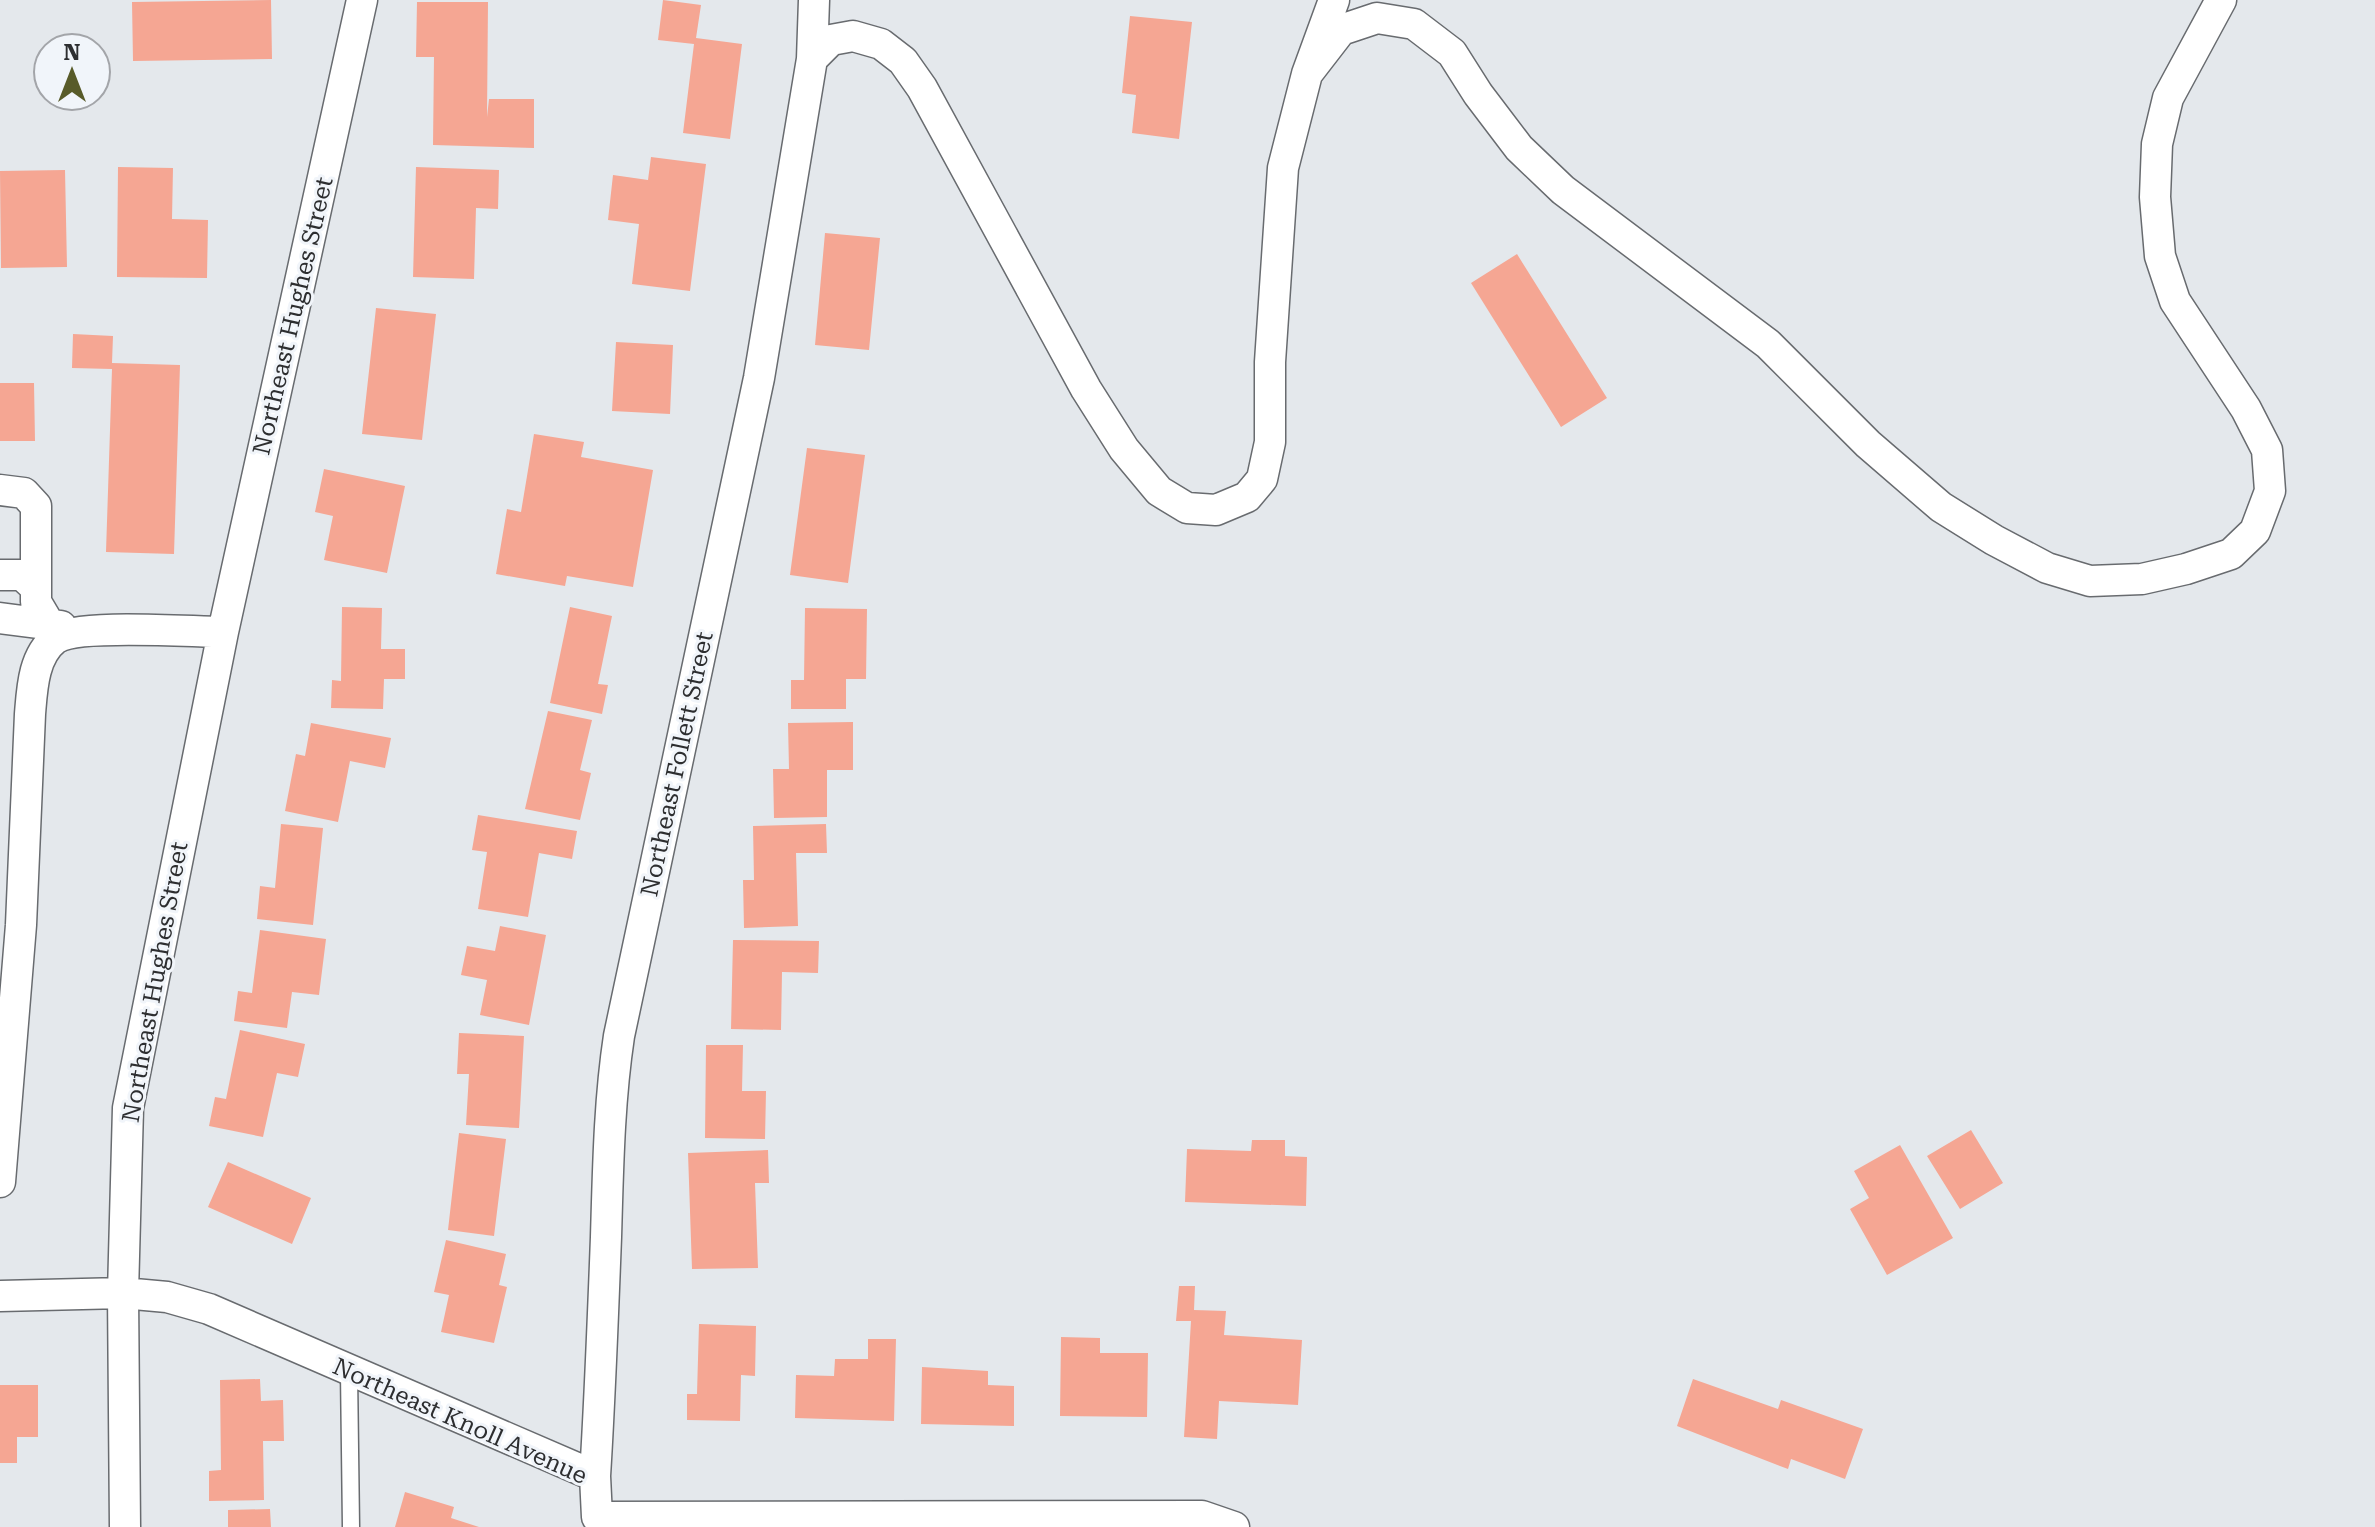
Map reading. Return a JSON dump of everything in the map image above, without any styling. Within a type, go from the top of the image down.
[{"type":"street","name":"Northeast Hughes Street","points":[[125,1527],[123,1293],[128,1108],[223,632],[362,0]]},
{"type":"street","name":"Northeast Follett Street","points":[[595,1476],[609,1137],[616,1050],[759,378],[812,59],[814,0]]},
{"type":"street","points":[[812,59],[831,40],[853,36],[881,44],[903,61],[922,88],[1086,389],[1124,449],[1159,491],[1187,508],[1216,510],[1247,497],[1262,479],[1270,442],[1270,362],[1283,168],[1307,74],[1334,0]]},
{"type":"street","points":[[1307,74],[1341,30],[1377,18],[1414,24],[1452,53],[1519,148],[1563,190],[1768,344],[1868,444],[1941,507],[2047,568],[2090,581],[2142,579],[2231,554],[2255,531],[2270,491],[2267,450],[2246,409],[2175,301],[2160,256],[2157,226],[2157,144],[2168,98],[2221,0]]},
{"type":"street","points":[[0,490],[24,493],[36,506],[36,602],[49,624]]},
{"type":"street","points":[[0,575],[22,575],[36,588]]},
{"type":"street","points":[[0,618],[82,630],[223,632]]},
{"type":"street","points":[[0,1182],[21,925],[33,684],[40,660],[55,639],[82,630]]},
{"type":"street","name":"Northeast Knoll Avenue","points":[[0,1296],[123,1293],[167,1297],[209,1309],[595,1476],[597,1522],[1202,1516],[1234,1527]]},
{"type":"lane","points":[[349,1372],[351,1527]]},
{"type":"building","points":[[271,0],[272,59],[133,61],[132,2]]},
{"type":"building","points":[[663,0],[701,5],[696,38],[742,44],[730,139],[683,133],[694,44],[658,40]]},
{"type":"building","points":[[417,2],[488,2],[487,117],[489,99],[534,99],[534,148],[433,145],[434,57],[416,57]]},
{"type":"building","points":[[1130,16],[1192,22],[1179,139],[1132,133],[1136,95],[1122,93]]},
{"type":"building","points":[[651,157],[706,164],[690,291],[632,284],[639,224],[608,220],[613,175],[648,180]]},
{"type":"building","points":[[118,167],[173,168],[172,219],[208,220],[207,278],[117,277]]},
{"type":"building","points":[[416,167],[499,170],[498,209],[476,208],[474,279],[413,277]]},
{"type":"building","points":[[65,170],[67,267],[1,268],[0,171]]},
{"type":"building","points":[[825,233],[880,238],[869,350],[815,345]]},
{"type":"building","points":[[1517,254],[1607,398],[1561,427],[1471,283]]},
{"type":"building","points":[[376,308],[436,314],[422,440],[362,434]]},
{"type":"building","points":[[73,334],[113,336],[112,363],[180,365],[174,554],[106,552],[112,369],[72,368]]},
{"type":"building","points":[[616,342],[673,345],[670,414],[612,411]]},
{"type":"building","points":[[0,383],[34,383],[35,441],[0,441]]},
{"type":"building","points":[[534,434],[584,442],[581,457],[653,470],[633,587],[567,576],[565,586],[496,574],[507,509],[521,512]]},
{"type":"building","points":[[807,448],[865,455],[848,583],[790,575]]},
{"type":"building","points":[[324,469],[405,486],[387,573],[324,560],[333,516],[315,512]]},
{"type":"building","points":[[342,607],[382,608],[381,649],[405,649],[405,679],[384,679],[383,709],[331,708],[332,680],[341,681]]},
{"type":"building","points":[[570,607],[612,616],[598,684],[608,685],[602,714],[550,703]]},
{"type":"building","points":[[805,608],[867,609],[866,679],[846,679],[846,709],[791,709],[791,680],[804,680]]},
{"type":"building","points":[[548,711],[592,720],[580,770],[591,773],[580,820],[525,809]]},
{"type":"building","points":[[853,722],[853,770],[827,770],[827,817],[774,818],[773,769],[789,769],[788,723]]},
{"type":"building","points":[[311,723],[391,738],[385,768],[350,761],[338,822],[285,811],[296,754],[305,756]]},
{"type":"building","points":[[478,815],[577,831],[572,859],[539,853],[528,917],[478,909],[487,852],[472,850]]},
{"type":"building","points":[[281,824],[323,828],[313,925],[257,919],[260,886],[275,888]]},
{"type":"building","points":[[826,824],[827,853],[796,853],[798,926],[744,928],[743,880],[754,880],[753,826]]},
{"type":"building","points":[[500,926],[546,935],[529,1025],[480,1015],[487,980],[461,975],[467,946],[495,951]]},
{"type":"building","points":[[260,930],[326,939],[319,995],[292,992],[287,1028],[234,1021],[238,991],[252,993]]},
{"type":"building","points":[[733,940],[819,941],[818,973],[782,972],[781,1030],[731,1029]]},
{"type":"building","points":[[240,1030],[305,1044],[298,1077],[277,1073],[263,1137],[209,1126],[215,1097],[226,1099]]},
{"type":"building","points":[[459,1033],[524,1036],[519,1128],[466,1125],[469,1074],[457,1074]]},
{"type":"building","points":[[706,1045],[743,1045],[742,1091],[766,1091],[765,1139],[705,1138]]},
{"type":"building","points":[[1971,1130],[2003,1183],[1960,1209],[1927,1156]]},
{"type":"building","points":[[459,1133],[506,1139],[494,1236],[448,1230]]},
{"type":"building","points":[[1252,1140],[1285,1140],[1285,1156],[1307,1157],[1306,1206],[1185,1202],[1187,1149],[1251,1151]]},
{"type":"building","points":[[1900,1145],[1953,1238],[1887,1275],[1850,1209],[1869,1198],[1854,1171]]},
{"type":"building","points":[[768,1150],[769,1183],[755,1183],[758,1268],[692,1269],[688,1153]]},
{"type":"building","points":[[228,1162],[311,1198],[292,1244],[208,1207]]},
{"type":"building","points":[[446,1240],[506,1254],[499,1285],[507,1287],[494,1343],[441,1332],[449,1295],[434,1292]]},
{"type":"building","points":[[1179,1286],[1195,1286],[1194,1310],[1226,1311],[1224,1335],[1302,1340],[1298,1405],[1219,1401],[1217,1439],[1184,1437],[1191,1321],[1176,1321]]},
{"type":"building","points":[[699,1324],[756,1326],[755,1376],[741,1375],[740,1421],[687,1420],[687,1394],[697,1394]]},
{"type":"building","points":[[1061,1337],[1100,1338],[1100,1353],[1148,1353],[1147,1417],[1060,1416]]},
{"type":"building","points":[[868,1339],[896,1339],[894,1421],[795,1418],[796,1375],[834,1376],[835,1359],[868,1359]]},
{"type":"building","points":[[922,1367],[988,1371],[988,1385],[1014,1386],[1014,1426],[921,1424]]},
{"type":"building","points":[[260,1379],[261,1401],[283,1400],[284,1441],[263,1441],[264,1500],[209,1501],[209,1471],[221,1470],[220,1380]]},
{"type":"building","points":[[1693,1379],[1778,1409],[1781,1400],[1863,1429],[1845,1479],[1791,1459],[1788,1469],[1677,1426]]},
{"type":"building","points":[[0,1385],[38,1385],[38,1437],[17,1437],[17,1463],[0,1463]]},
{"type":"building","points":[[405,1492],[454,1507],[451,1518],[479,1527],[395,1527]]},
{"type":"building","points":[[270,1509],[271,1527],[228,1527],[228,1510]]}]
